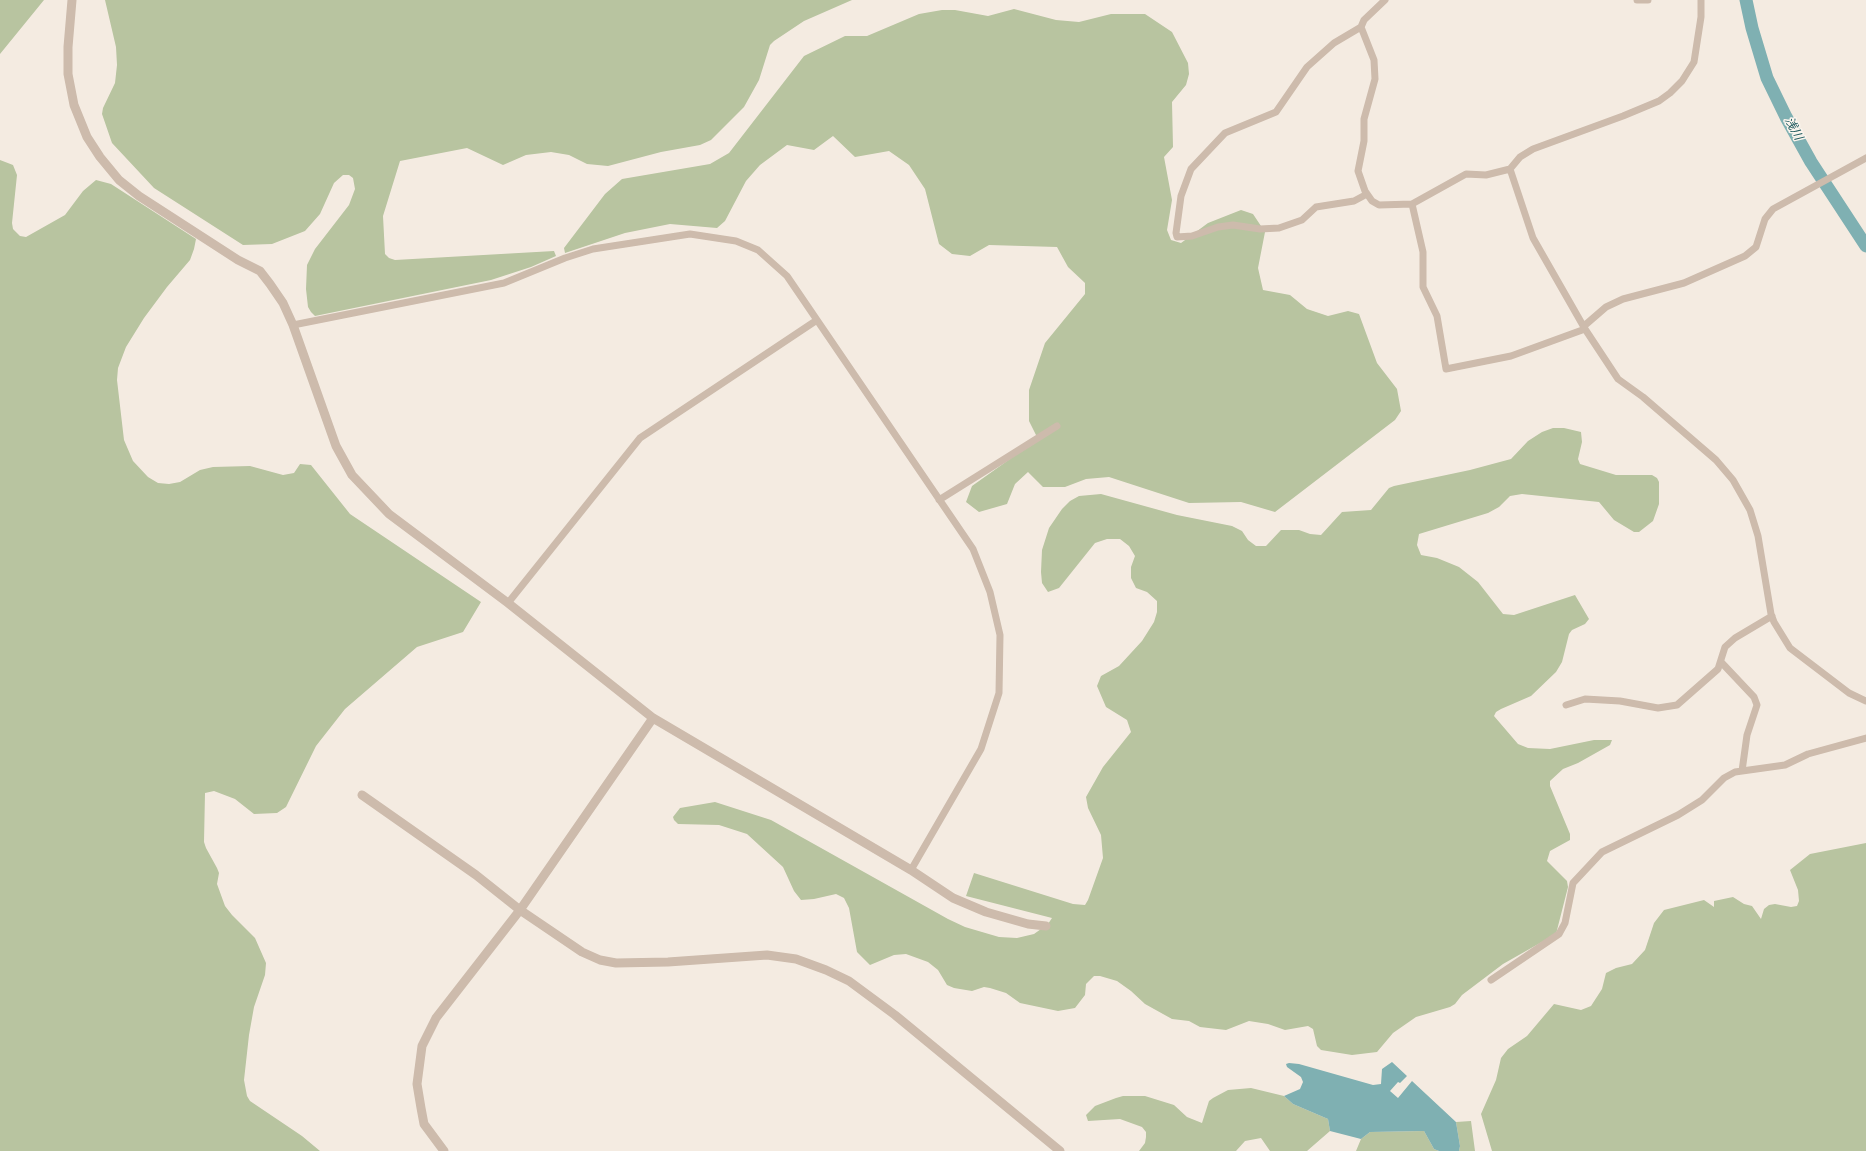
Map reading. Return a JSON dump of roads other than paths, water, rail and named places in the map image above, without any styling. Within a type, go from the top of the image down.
[{"type":"street","points":[[72,0],[68,47],[68,74],[74,105],[87,137],[100,157],[119,180],[139,196],[238,260],[260,271],[283,303],[293,325],[336,446],[352,475],[389,514],[508,603],[653,718],[911,870],[953,898],[986,912],[1028,924],[1046,926]]},
{"type":"street","points":[[1367,194],[1354,202],[1316,207],[1302,220],[1279,228],[1260,229],[1233,225],[1218,227],[1192,236],[1177,237],[1176,233],[1181,196],[1191,169],[1225,133],[1276,112],[1307,67],[1334,43],[1361,27],[1364,20],[1385,0]]},
{"type":"street","points":[[1637,0],[1648,0]]},
{"type":"street","points":[[1361,27],[1374,60],[1375,79],[1364,119],[1364,141],[1358,171],[1360,180],[1367,194],[1379,205],[1412,204],[1466,174],[1486,175],[1510,169],[1520,157],[1533,149],[1623,116],[1658,101],[1670,94],[1682,81],[1694,62],[1701,17],[1701,0]]},
{"type":"street","points":[[1412,204],[1423,252],[1423,287],[1437,316],[1446,369],[1511,356],[1584,328],[1606,307],[1623,299],[1684,283],[1745,256],[1756,247],[1768,213],[1772,209],[1866,158]]},
{"type":"street","points":[[1510,169],[1533,238],[1584,328],[1618,380],[1643,397],[1716,460],[1733,480],[1750,510],[1758,536],[1772,616],[1790,648],[1849,693],[1866,701]]},
{"type":"street","points":[[293,325],[504,282],[565,258],[593,249],[690,234],[736,241],[758,250],[787,276],[973,549],[990,592],[1000,635],[999,693],[981,749],[911,870]]},
{"type":"street","points":[[508,603],[640,438],[817,320]]},
{"type":"street","points":[[939,500],[1056,426]]},
{"type":"street","points":[[1566,705],[1584,699],[1620,701],[1658,708],[1677,705],[1718,669],[1725,647],[1735,638],[1772,616]]},
{"type":"street","points":[[1721,662],[1754,697],[1757,705],[1747,736],[1742,771]]},
{"type":"street","points":[[444,1151],[424,1124],[417,1084],[422,1046],[436,1018],[520,910],[653,718]]},
{"type":"street","points":[[1491,980],[1559,934],[1565,923],[1573,883],[1602,852],[1678,815],[1702,800],[1724,778],[1735,772],[1785,765],[1808,754],[1866,738]]},
{"type":"street","points":[[362,795],[476,875],[520,910],[582,952],[600,960],[616,963],[668,962],[767,955],[796,959],[826,970],[849,981],[895,1015],[1060,1151]]},
{"type":"water","points":[[1392,1062],[1407,1076],[1400,1083],[1398,1082],[1390,1091],[1398,1098],[1412,1081],[1456,1122],[1460,1146],[1459,1151],[1439,1151],[1434,1149],[1424,1131],[1370,1132],[1361,1139],[1330,1131],[1328,1119],[1293,1104],[1284,1096],[1300,1089],[1303,1082],[1301,1077],[1287,1067],[1286,1064],[1289,1063],[1299,1064],[1373,1085],[1381,1084],[1382,1069]]},
{"type":"waterway","name":"浅川","points":[[1746,0],[1752,28],[1767,78],[1786,117],[1811,162],[1866,246]]}]
